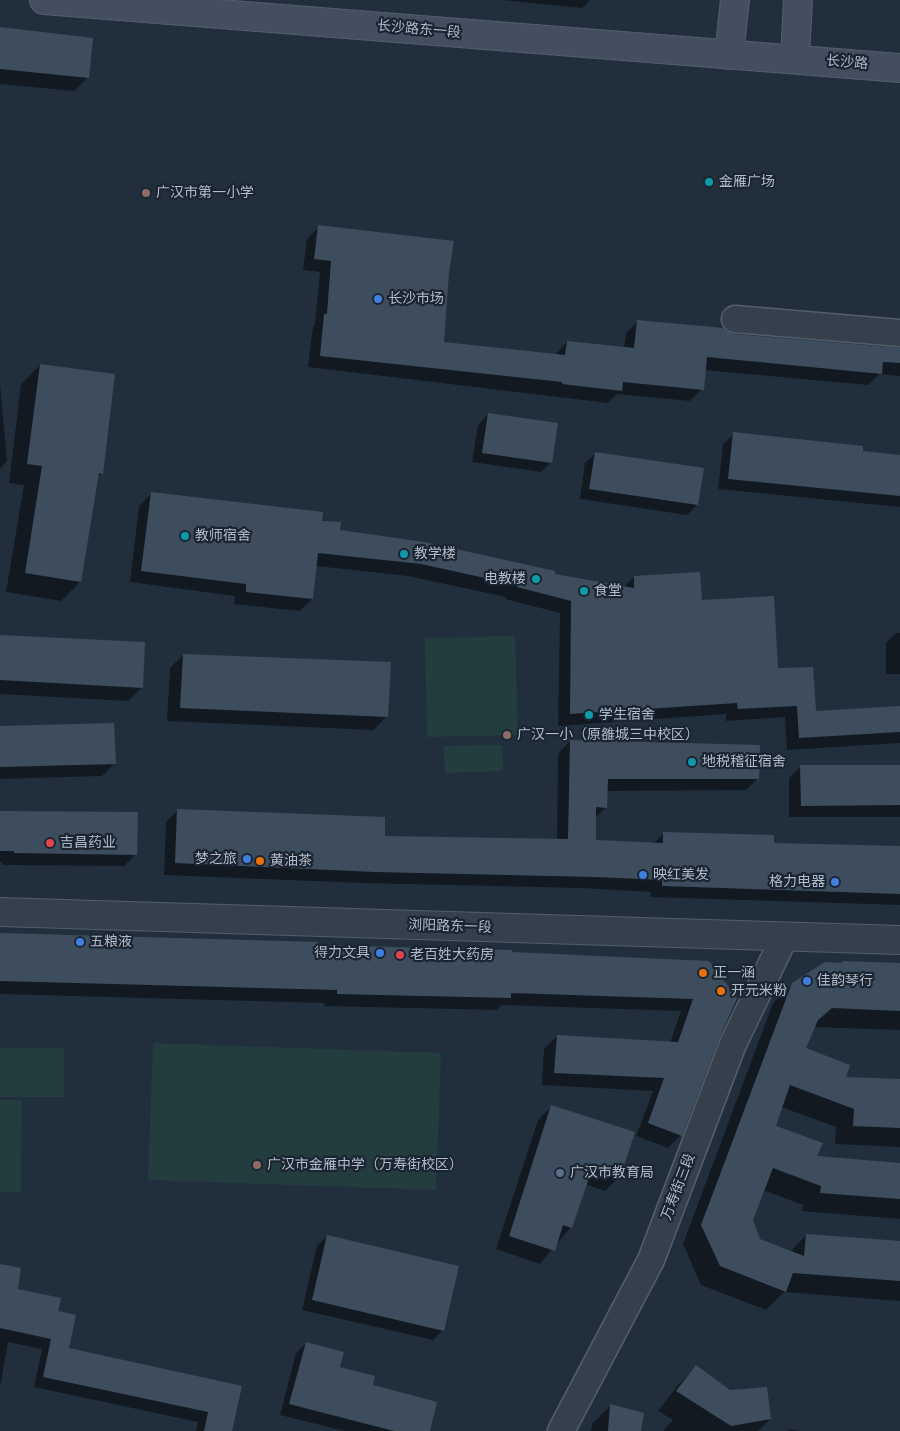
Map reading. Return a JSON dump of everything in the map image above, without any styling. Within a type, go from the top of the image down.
[{"type":"main road","name":"长沙路东一段","points":[[44,0],[729,55],[795,58]]},
{"type":"main road","points":[[729,55],[735,0]]},
{"type":"main road","points":[[795,58],[798,4]]},
{"type":"main road","name":"长沙路","points":[[795,58],[900,68]]},
{"type":"street","points":[[736,319],[900,333]]},
{"type":"street","name":"浏阳路东一段","points":[[0,912],[784,938],[900,940]]},
{"type":"street","name":"万寿街三段","points":[[561,1431],[651,1260],[733,1044],[784,938]]},
{"type":"green space","points":[[515,636],[518,735],[427,737],[425,638]]},
{"type":"green space","points":[[502,745],[503,771],[445,773],[444,746]]},
{"type":"green space","points":[[153,1043],[441,1053],[436,1190],[148,1180]]},
{"type":"green space","points":[[0,1048],[64,1048],[64,1097],[0,1097]]},
{"type":"green space","points":[[0,1100],[22,1100],[21,1192],[0,1192]]},
{"type":"building","points":[[0,27],[93,38],[89,78],[0,69]]},
{"type":"building","points":[[318,225],[454,241],[449,273],[444,342],[565,355],[567,341],[634,348],[637,320],[723,328],[734,334],[900,348],[900,363],[883,362],[882,374],[707,357],[704,390],[623,382],[622,391],[562,384],[562,382],[320,356],[324,314],[327,314],[331,261],[314,259]]},
{"type":"building","points":[[40,364],[115,374],[103,474],[99,473],[81,582],[25,573],[42,466],[27,464]]},
{"type":"building","points":[[488,413],[558,423],[552,463],[482,453]]},
{"type":"building","points":[[733,432],[863,446],[863,451],[900,455],[900,496],[728,479]]},
{"type":"building","points":[[595,452],[704,468],[698,505],[589,489]]},
{"type":"building","points":[[151,492],[323,512],[322,521],[341,522],[340,530],[424,542],[555,571],[555,574],[634,588],[634,576],[700,572],[702,600],[774,596],[778,668],[813,667],[816,711],[900,706],[900,732],[799,738],[797,706],[738,709],[737,703],[570,714],[571,601],[517,587],[517,585],[421,564],[318,553],[313,599],[246,592],[246,584],[141,571]]},
{"type":"building","points":[[0,635],[145,642],[143,688],[0,680]]},
{"type":"building","points":[[183,654],[391,662],[388,717],[180,708]]},
{"type":"building","points":[[114,723],[116,764],[0,767],[0,726]]},
{"type":"building","points":[[570,740],[760,745],[759,779],[608,779],[607,808],[596,807],[596,840],[663,843],[663,832],[774,835],[774,843],[900,846],[900,894],[662,886],[662,880],[595,877],[375,872],[175,863],[177,809],[385,817],[385,836],[568,839]]},
{"type":"building","points":[[800,765],[900,765],[900,805],[801,806]]},
{"type":"building","points":[[0,811],[138,812],[137,855],[14,853],[14,851],[0,851]]},
{"type":"building","points":[[0,933],[318,942],[318,945],[512,950],[512,952],[709,961],[737,998],[719,1039],[682,1136],[648,1123],[664,1078],[554,1073],[557,1035],[678,1042],[693,999],[511,993],[511,998],[337,994],[337,990],[0,981]]},
{"type":"building","points":[[842,961],[900,963],[900,1011],[832,1008],[818,1020],[806,1048],[850,1065],[846,1077],[900,1079],[900,1128],[853,1126],[854,1109],[790,1085],[776,1126],[823,1143],[817,1156],[900,1163],[900,1199],[820,1193],[821,1186],[773,1168],[753,1220],[760,1239],[804,1256],[806,1234],[900,1241],[900,1281],[793,1273],[786,1292],[720,1266],[701,1225],[792,983],[825,962],[842,963]]},
{"type":"building","name":"广汉市教育局","points":[[551,1105],[635,1132],[620,1178],[592,1169],[572,1228],[563,1225],[555,1251],[509,1236]]},
{"type":"building","points":[[327,1235],[459,1266],[444,1331],[312,1300]]},
{"type":"building","points":[[0,1264],[21,1268],[18,1289],[61,1298],[58,1311],[76,1315],[69,1348],[242,1386],[232,1431],[204,1431],[208,1412],[43,1377],[51,1339],[0,1328]]},
{"type":"building","points":[[306,1342],[344,1352],[340,1367],[375,1376],[373,1385],[437,1402],[430,1431],[394,1431],[289,1404]]},
{"type":"building","points":[[696,1365],[730,1390],[767,1387],[771,1419],[731,1426],[676,1391]]},
{"type":"building","points":[[610,1404],[644,1413],[641,1431],[608,1431]]},
{"type":"place","name":"金雁广场","points":[[709,182]]},
{"type":"place","name":"广汉市第一小学","points":[[146,193]]},
{"type":"place","name":"长沙市场","points":[[378,299]]},
{"type":"place","name":"教师宿舍","points":[[185,536]]},
{"type":"place","name":"教学楼","points":[[404,554]]},
{"type":"place","name":"电教楼","points":[[536,579]]},
{"type":"place","name":"食堂","points":[[584,591]]},
{"type":"place","name":"学生宿舍","points":[[589,715]]},
{"type":"place","name":"广汉一小（原雒城三中校区）","points":[[507,735]]},
{"type":"place","name":"地税稽征宿舍","points":[[692,762]]},
{"type":"place","name":"吉昌药业","points":[[50,843]]},
{"type":"place","name":"梦之旅","points":[[247,859]]},
{"type":"place","name":"黄油茶","points":[[260,861]]},
{"type":"place","name":"映红美发","points":[[643,875]]},
{"type":"place","name":"格力电器","points":[[835,882]]},
{"type":"place","name":"五粮液","points":[[80,942]]},
{"type":"place","name":"得力文具","points":[[380,953]]},
{"type":"place","name":"老百姓大药房","points":[[400,955]]},
{"type":"place","name":"正一涵","points":[[703,973]]},
{"type":"place","name":"佳韵琴行","points":[[807,981]]},
{"type":"place","name":"开元米粉","points":[[721,991]]},
{"type":"place","name":"广汉市金雁中学（万寿街校区）","points":[[257,1165]]},
{"type":"place","name":"广汉市教育局","points":[[560,1173]]}]
